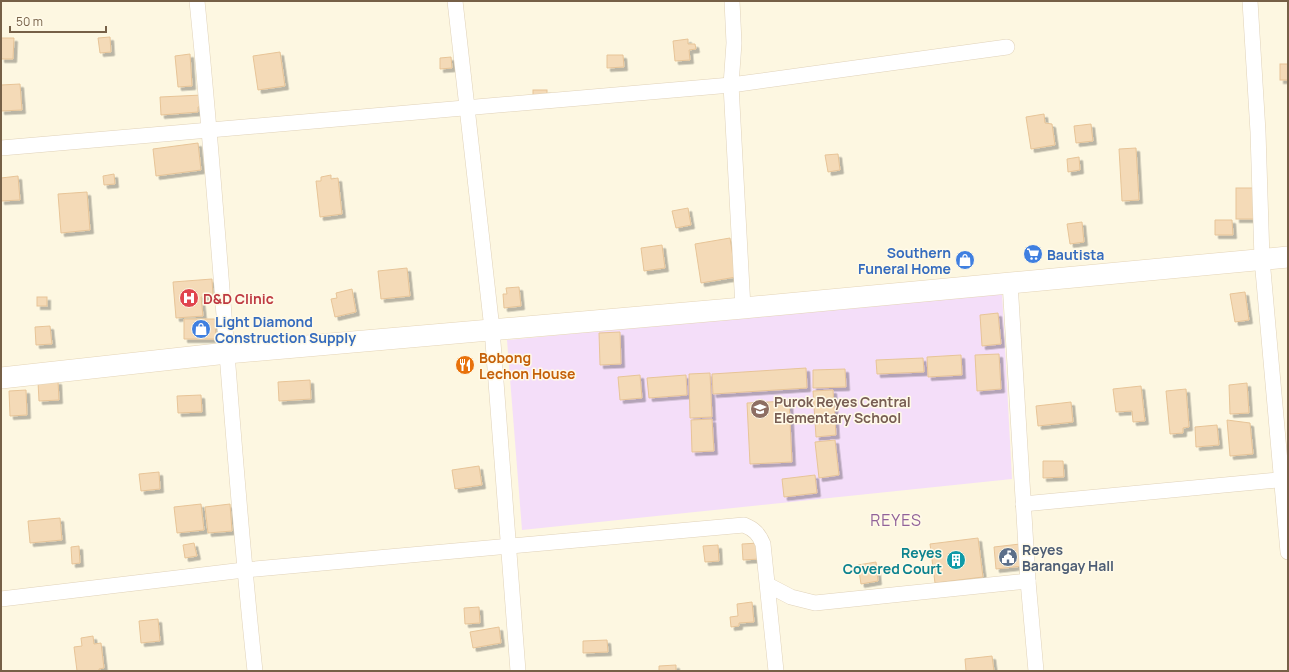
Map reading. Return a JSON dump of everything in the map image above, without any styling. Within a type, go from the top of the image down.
[{"type":"main road","points":[[1,378],[227,352],[744,308],[1288,257]]},
{"type":"street","points":[[197,1],[210,130],[244,570],[255,671]]},
{"type":"street","points":[[455,1],[492,329],[518,671]]},
{"type":"street","points":[[732,1],[734,43],[731,84],[744,308]]},
{"type":"street","points":[[1250,1],[1258,132],[1262,259],[1284,480],[1288,552]]},
{"type":"street","points":[[1,148],[731,84],[1007,47]]},
{"type":"street","points":[[1010,282],[1028,581],[1036,671]]},
{"type":"street","points":[[1023,504],[1284,480]]},
{"type":"street","points":[[1,599],[244,570],[744,525],[752,529],[759,536],[762,544],[768,585],[776,671]]},
{"type":"street","points":[[768,585],[791,597],[815,603],[1028,581]]},
{"type":"shaded area","name":"Purok Reyes Central Elementary School","points":[[1002,292],[1012,479],[522,530],[507,340]]},
{"type":"building","points":[[110,37],[111,52],[100,53],[98,38]]},
{"type":"building","points":[[1,38],[14,38],[13,59],[1,59]]},
{"type":"building","points":[[688,39],[688,44],[695,44],[696,49],[689,50],[690,60],[675,61],[673,41]]},
{"type":"building","points":[[280,52],[285,86],[258,90],[253,56]]},
{"type":"building","points":[[190,54],[192,86],[178,87],[175,56]]},
{"type":"building","points":[[607,55],[623,55],[624,67],[607,68]]},
{"type":"building","points":[[451,57],[452,68],[440,69],[440,58]]},
{"type":"building","points":[[1280,64],[1288,64],[1288,80],[1280,80]]},
{"type":"building","points":[[20,84],[22,110],[1,111],[1,85]]},
{"type":"building","points":[[533,90],[547,90],[547,98],[533,98]]},
{"type":"building","points":[[202,95],[203,106],[198,107],[198,112],[161,115],[160,97]]},
{"type":"building","points":[[1044,114],[1045,123],[1052,124],[1055,145],[1031,149],[1026,117]]},
{"type":"building","points":[[1091,124],[1093,141],[1076,143],[1074,126]]},
{"type":"building","points":[[198,143],[201,170],[156,176],[153,149]]},
{"type":"building","points":[[1136,148],[1139,200],[1122,201],[1119,149]]},
{"type":"building","points":[[838,154],[840,170],[828,172],[825,155]]},
{"type":"building","points":[[1079,157],[1080,170],[1068,172],[1067,159]]},
{"type":"building","points":[[114,174],[115,184],[104,185],[103,176]]},
{"type":"building","points":[[331,175],[331,179],[338,178],[342,214],[320,217],[316,181],[321,181],[321,177]]},
{"type":"building","points":[[18,176],[20,200],[1,201],[1,178]]},
{"type":"building","points":[[1236,188],[1255,188],[1255,219],[1236,219]]},
{"type":"building","points":[[87,192],[90,230],[61,233],[58,194]]},
{"type":"building","points":[[688,208],[691,225],[676,228],[672,211]]},
{"type":"building","points":[[1215,220],[1232,220],[1233,235],[1215,235]]},
{"type":"building","points":[[1082,222],[1084,242],[1070,244],[1067,224]]},
{"type":"building","points":[[730,238],[736,277],[701,283],[695,244]]},
{"type":"building","points":[[662,245],[665,268],[644,271],[641,248]]},
{"type":"building","points":[[407,268],[410,296],[381,299],[378,271]]},
{"type":"building","points":[[212,279],[213,296],[201,297],[203,316],[176,318],[173,282]]},
{"type":"building","points":[[519,287],[521,306],[504,308],[503,294],[507,294],[506,288]]},
{"type":"building","points":[[352,289],[356,312],[335,317],[331,299],[337,298],[336,293]]},
{"type":"building","points":[[1245,292],[1249,320],[1235,322],[1230,294]]},
{"type":"building","points":[[37,297],[47,297],[47,306],[37,306]]},
{"type":"building","points":[[998,313],[1001,344],[982,346],[980,315]]},
{"type":"building","points":[[184,319],[215,319],[216,339],[184,339]]},
{"type":"building","points":[[50,326],[52,344],[36,345],[35,327]]},
{"type":"building","points":[[620,332],[621,364],[600,365],[599,333]]},
{"type":"building","points":[[999,354],[1001,389],[977,391],[975,355]]},
{"type":"building","points":[[961,355],[962,375],[928,377],[927,357]]},
{"type":"building","points":[[923,358],[924,372],[877,374],[876,360]]},
{"type":"building","points":[[806,368],[807,388],[713,394],[712,374]]},
{"type":"building","points":[[845,369],[846,387],[813,388],[813,370]]},
{"type":"building","points":[[710,373],[712,417],[690,418],[689,374]]},
{"type":"building","points":[[640,375],[642,398],[620,400],[618,377]]},
{"type":"building","points":[[686,375],[687,395],[649,398],[647,378]]},
{"type":"building","points":[[310,380],[311,399],[279,401],[278,382]]},
{"type":"building","points":[[58,381],[59,400],[39,401],[38,382]]},
{"type":"building","points":[[1247,383],[1249,413],[1230,414],[1229,385]]},
{"type":"building","points":[[1141,386],[1145,421],[1133,422],[1132,411],[1116,412],[1113,389]]},
{"type":"building","points":[[1186,389],[1189,427],[1183,428],[1183,433],[1170,434],[1166,391]]},
{"type":"building","points":[[26,390],[27,415],[10,416],[9,391]]},
{"type":"building","points":[[833,390],[836,435],[816,437],[813,391]]},
{"type":"building","points":[[201,395],[202,412],[178,413],[177,396]]},
{"type":"building","points":[[789,401],[792,462],[750,464],[747,403]]},
{"type":"building","points":[[1071,402],[1073,422],[1038,426],[1036,406]]},
{"type":"building","points":[[712,419],[714,451],[692,452],[691,420]]},
{"type":"building","points":[[1227,420],[1250,423],[1253,454],[1230,456]]},
{"type":"building","points":[[1217,425],[1219,445],[1196,447],[1195,427]]},
{"type":"building","points":[[835,440],[839,475],[819,478],[815,442]]},
{"type":"building","points":[[1043,461],[1063,461],[1064,477],[1043,478]]},
{"type":"building","points":[[479,466],[482,485],[455,489],[452,470]]},
{"type":"building","points":[[159,472],[160,489],[141,491],[139,474]]},
{"type":"building","points":[[815,475],[817,493],[784,497],[782,479]]},
{"type":"building","points":[[201,504],[204,530],[177,533],[174,507]]},
{"type":"building","points":[[230,504],[232,531],[208,533],[205,507]]},
{"type":"building","points":[[60,518],[62,540],[30,543],[28,521]]},
{"type":"building","name":"Reyes Covered Court","points":[[978,538],[983,577],[935,583],[930,544]]},
{"type":"building","points":[[194,543],[197,556],[185,558],[183,545]]},
{"type":"building","points":[[758,543],[759,559],[743,560],[742,544]]},
{"type":"building","name":"Reyes Barangay Hall","points":[[1020,544],[1023,566],[996,569],[994,547]]},
{"type":"building","points":[[718,545],[719,561],[705,562],[703,546]]},
{"type":"building","points":[[79,546],[80,563],[72,564],[71,547]]},
{"type":"building","points":[[876,562],[878,581],[861,584],[858,565]]},
{"type":"building","points":[[752,602],[754,622],[739,623],[739,626],[731,627],[730,617],[738,616],[737,604]]},
{"type":"building","points":[[479,607],[480,623],[465,624],[464,608]]},
{"type":"building","points":[[158,619],[160,641],[141,643],[139,621]]},
{"type":"building","points":[[499,627],[501,643],[473,648],[470,632]]},
{"type":"building","points":[[93,636],[94,644],[101,643],[104,668],[99,669],[99,671],[77,671],[74,647],[82,646],[81,638]]},
{"type":"building","points":[[607,640],[608,652],[583,653],[583,641]]},
{"type":"building","points":[[992,656],[994,671],[966,671],[965,659]]},
{"type":"building","points":[[676,665],[676,671],[659,671],[659,666]]},
{"type":"place","name":"Bautista","points":[[1033,254]]},
{"type":"place","name":"Southern Funeral Home","points":[[965,260]]},
{"type":"place","name":"D&D Clinic","points":[[189,298]]},
{"type":"place","name":"Light Diamond Construction Supply","points":[[201,329]]},
{"type":"place","name":"Bobong Lechon House","points":[[465,365]]},
{"type":"place","name":"Purok Reyes Central Elementary School","points":[[760,409]]},
{"type":"place","name":"Reyes Barangay Hall","points":[[1008,557]]},
{"type":"place","name":"Reyes Covered Court","points":[[956,560]]},
{"type":"district","name":"REYES","points":[[896,520]]}]
